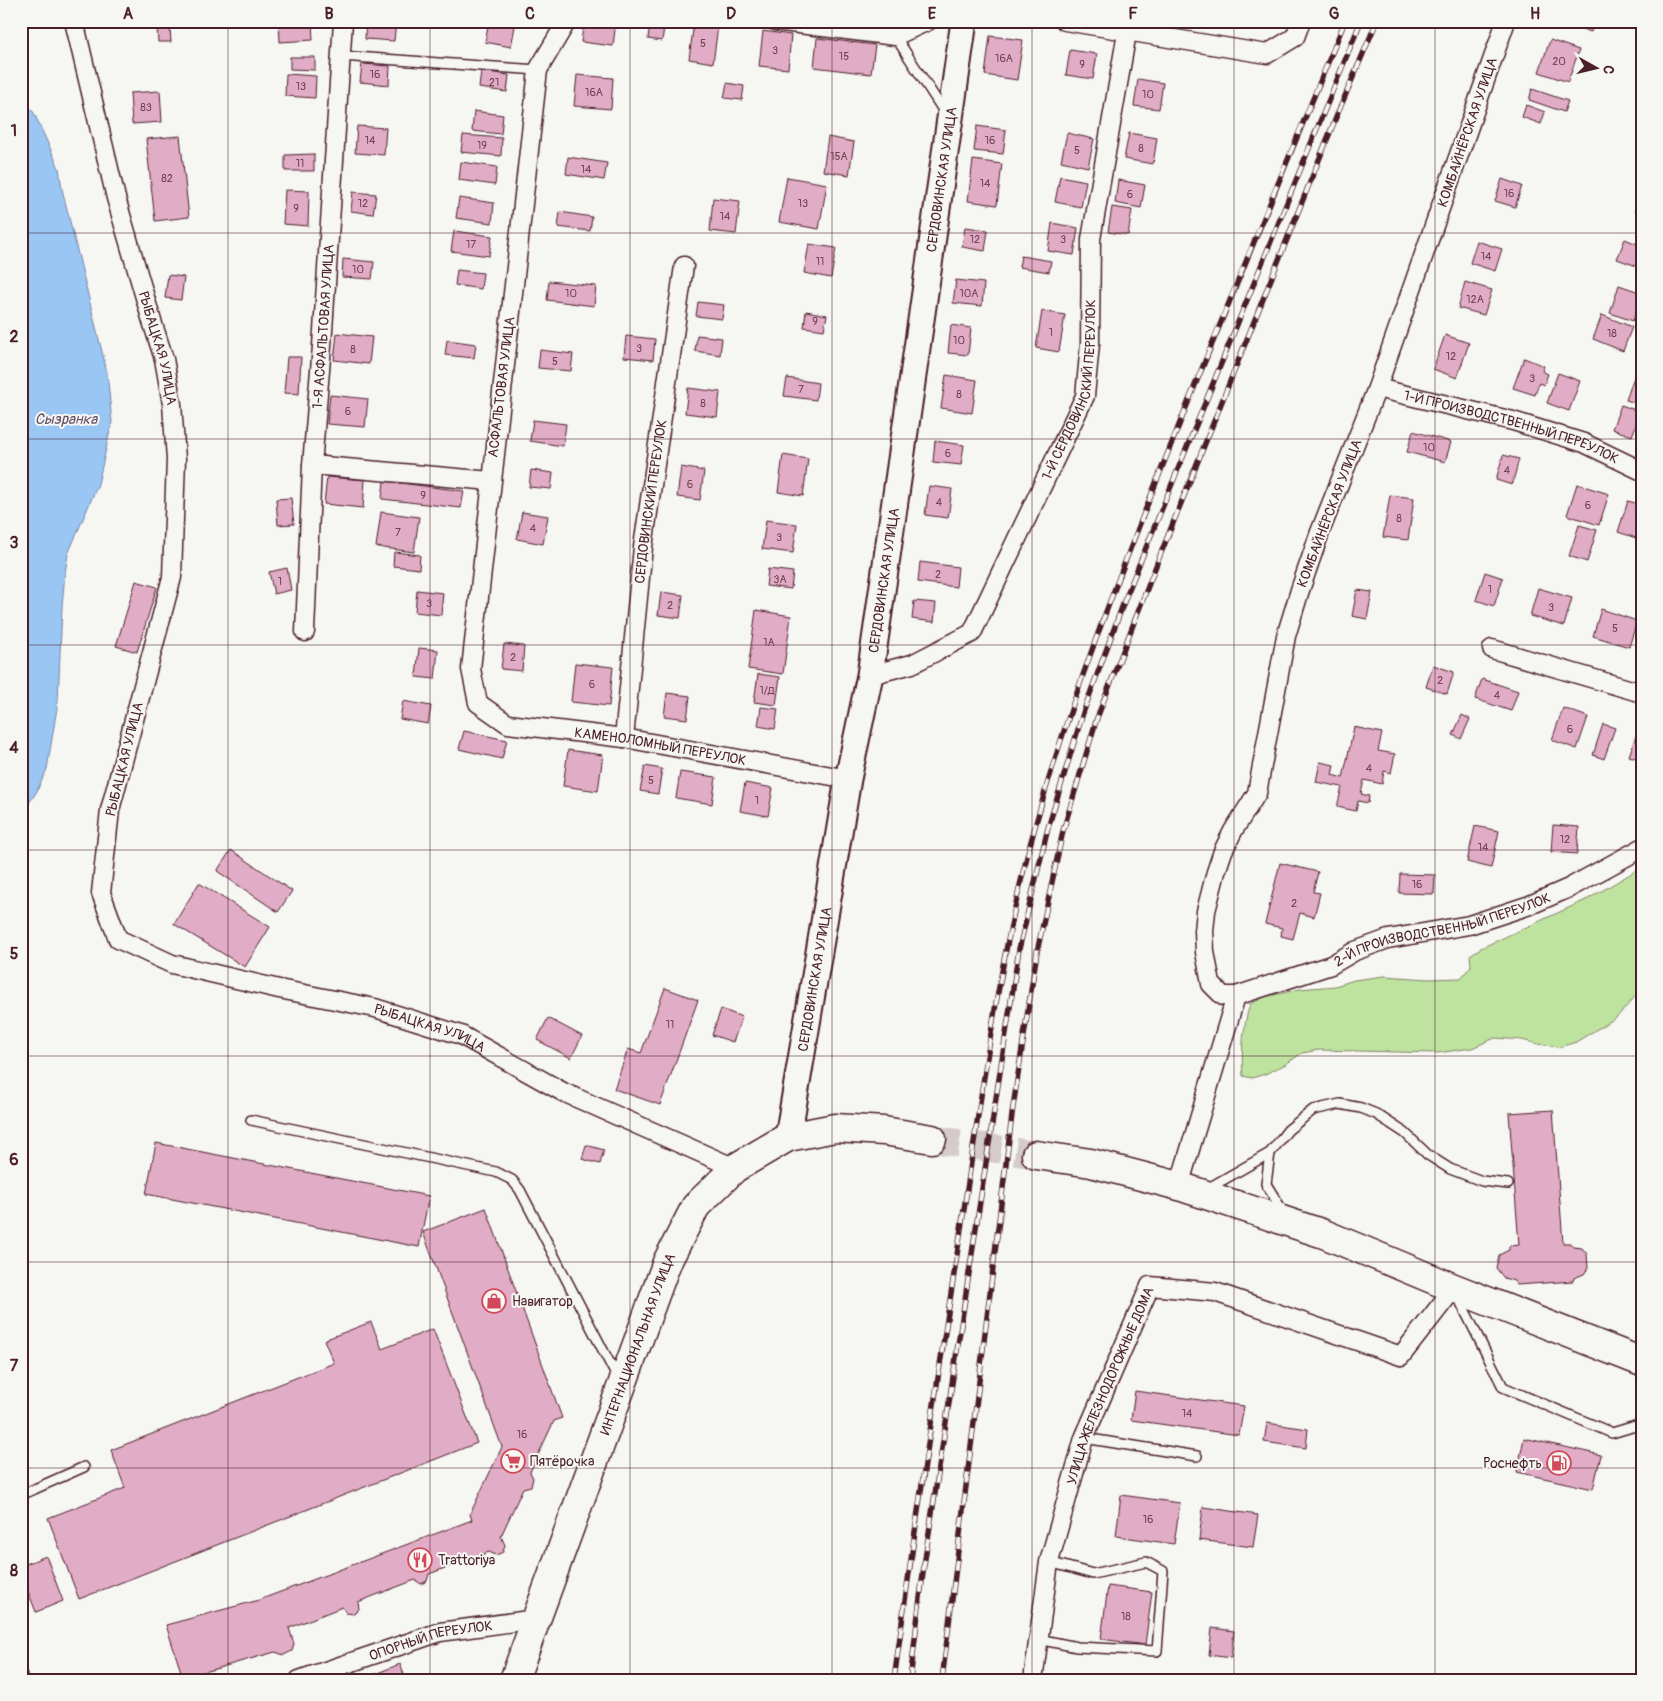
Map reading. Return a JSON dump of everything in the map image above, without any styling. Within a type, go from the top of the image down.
[{"type":"main road","name":"ИНТЕРНАЦИОНАЛЬНАЯ УЛИЦА","points":[[514,1680],[667,1262],[696,1206],[734,1168],[788,1137],[835,1128],[884,1131],[932,1139]]},
{"type":"main road","points":[[1036,1155],[1091,1163],[1190,1190],[1324,1234],[1454,1288],[1642,1362]]},
{"type":"street","name":"РЫБАЦКАЯ УЛИЦА","points":[[74,21],[116,198],[164,358],[172,404],[176,459],[172,577],[110,810],[101,894],[118,939],[172,964],[279,989],[375,1008],[461,1036],[563,1092],[734,1168]]},
{"type":"street","name":"1-Я АСФАЛЬТОВАЯ УЛИЦА","points":[[305,632],[312,465],[344,21]]},
{"type":"street","points":[[538,70],[567,21]]},
{"type":"street","points":[[775,21],[895,36],[928,21]]},
{"type":"street","name":"СЕРДОВИНСКАЯ УЛИЦА","points":[[788,1137],[848,780],[870,675],[964,21]]},
{"type":"street","points":[[1065,21],[1128,26],[1267,54],[1295,37],[1301,21]]},
{"type":"street","name":"КОМБАЙНЁРСКАЯ УЛИЦА","points":[[1236,996],[1223,996],[1211,984],[1205,952],[1204,931],[1206,911],[1216,872],[1223,851],[1257,793],[1286,636],[1320,532],[1377,388],[1506,21]]},
{"type":"street","name":"1-Й СЕРДОВИНСКИЙ ПЕРЕУЛОК","points":[[870,675],[912,664],[972,633],[1085,396],[1090,344],[1091,239],[1128,26]]},
{"type":"street","name":"АСФАЛЬТОВАЯ УЛИЦА","points":[[478,703],[471,669],[538,70]]},
{"type":"street","name":"СЕРДОВИНСКИЙ ПЕРЕУЛОК","points":[[624,738],[643,547],[684,266]]},
{"type":"street","name":"1-Й ПРОИЗВОДСТВЕННЫЙ ПЕРЕУЛОК","points":[[1377,388],[1513,421],[1584,443],[1642,471]]},
{"type":"street","points":[[312,465],[491,481]]},
{"type":"street","points":[[1492,649],[1642,693]]},
{"type":"street","name":"КАМЕНОЛОМНЫЙ ПЕРЕУЛОК","points":[[478,703],[508,724],[624,738],[848,780]]},
{"type":"street","name":"2-Й ПРОИЗВОДСТВЕННЫЙ ПЕРЕУЛОК","points":[[1236,996],[1313,972],[1331,965],[1356,951],[1388,940],[1469,925],[1530,905],[1587,879],[1642,848]]},
{"type":"street","points":[[1190,1190],[1236,996]]},
{"type":"street","name":"УЛИЦА ЖЕЛЕЗНОДОРОЖНЫЕ ДОМА","points":[[1033,1680],[1049,1562],[1084,1438],[1150,1286],[1215,1292],[1401,1356],[1454,1288]]},
{"type":"street","name":"ОПОРНЫЙ ПЕРЕУЛОК","points":[[299,1680],[440,1632],[536,1619]]},
{"type":"lane","points":[[895,36],[950,122]]},
{"type":"lane","points":[[341,56],[538,70]]},
{"type":"lane","points":[[1190,1190],[1270,1154],[1288,1130],[1313,1110],[1340,1104],[1361,1108],[1376,1114],[1405,1132],[1428,1155],[1450,1169],[1482,1181],[1508,1184]]},
{"type":"lane","points":[[251,1120],[496,1172],[512,1180],[520,1190],[622,1386]]},
{"type":"lane","points":[[1270,1154],[1266,1184],[1290,1223]]},
{"type":"lane","points":[[1454,1288],[1503,1387],[1612,1433],[1642,1424]]},
{"type":"lane","points":[[1084,1438],[1197,1456]]},
{"type":"lane","points":[[21,1495],[84,1467]]},
{"type":"lane","points":[[1038,1640],[1077,1647],[1157,1651],[1163,1571],[1146,1562],[1093,1574],[1049,1562]]},
{"type":"lane","points":[[21,1673],[24,1680]]},
{"type":"green space","points":[[1642,867],[1642,989],[1617,1017],[1576,1042],[1560,1047],[1522,1040],[1495,1038],[1472,1048],[1437,1053],[1319,1050],[1302,1053],[1286,1064],[1265,1074],[1252,1078],[1243,1076],[1243,1040],[1250,1004],[1265,997],[1300,989],[1335,986],[1354,980],[1384,976],[1429,979],[1461,978],[1471,966],[1470,955],[1481,948],[1588,899]]},
{"type":"water","name":"Сызранка","points":[[21,96],[34,113],[59,168],[62,189],[107,372],[112,422],[98,484],[68,554],[62,606],[58,702],[47,769],[36,793],[21,814]]},
{"type":"building","points":[[312,21],[313,40],[280,42],[279,23]]},
{"type":"building","points":[[366,21],[396,21],[394,41],[365,39]]},
{"type":"building","points":[[489,21],[516,21],[511,47],[485,42]]},
{"type":"building","points":[[584,21],[616,21],[613,46],[581,42]]},
{"type":"building","points":[[650,21],[665,21],[662,41],[648,39]]},
{"type":"building","points":[[1559,21],[1595,21],[1591,32]]},
{"type":"building","points":[[694,22],[718,26],[713,63],[689,59]]},
{"type":"building","points":[[170,27],[171,42],[158,42],[157,28]]},
{"type":"building","points":[[763,31],[791,35],[788,69],[759,66]]},
{"type":"building","points":[[990,36],[1023,40],[1017,80],[985,75]]},
{"type":"building","points":[[817,38],[875,45],[871,74],[814,67]]},
{"type":"building","points":[[1550,40],[1579,50],[1568,82],[1539,72]]},
{"type":"building","points":[[1070,50],[1097,54],[1093,79],[1066,75]]},
{"type":"building","points":[[290,57],[315,57],[315,70],[290,69]]},
{"type":"building","points":[[362,64],[390,66],[389,85],[360,82]]},
{"type":"building","points":[[481,71],[509,75],[507,92],[479,88]]},
{"type":"building","points":[[286,74],[316,76],[315,98],[285,96]]},
{"type":"building","points":[[577,75],[613,78],[611,109],[574,106]]},
{"type":"building","points":[[1138,79],[1163,83],[1159,109],[1134,106]]},
{"type":"building","points":[[727,83],[744,86],[742,100],[724,98]]},
{"type":"building","points":[[1532,89],[1568,101],[1564,112],[1529,100]]},
{"type":"building","points":[[160,91],[162,122],[132,124],[130,93]]},
{"type":"building","points":[[1526,105],[1545,112],[1541,124],[1522,117]]},
{"type":"building","points":[[474,111],[503,115],[501,134],[472,131]]},
{"type":"building","points":[[357,126],[386,128],[384,155],[355,153]]},
{"type":"building","points":[[977,126],[1006,130],[1003,154],[974,151]]},
{"type":"building","points":[[1067,133],[1094,139],[1088,167],[1061,161]]},
{"type":"building","points":[[1129,133],[1157,138],[1153,164],[1124,159]]},
{"type":"building","points":[[463,135],[502,138],[501,156],[461,152]]},
{"type":"building","points":[[180,136],[189,217],[155,221],[146,139]]},
{"type":"building","points":[[828,137],[854,142],[849,175],[823,171]]},
{"type":"building","points":[[314,154],[314,171],[285,171],[285,155]]},
{"type":"building","points":[[568,157],[607,163],[604,180],[566,174]]},
{"type":"building","points":[[973,160],[1002,164],[997,205],[968,201]]},
{"type":"building","points":[[461,162],[497,167],[495,185],[459,180]]},
{"type":"building","points":[[1060,176],[1086,181],[1081,207],[1055,202]]},
{"type":"building","points":[[787,177],[827,184],[819,229],[779,222]]},
{"type":"building","points":[[1502,179],[1522,186],[1515,207],[1495,201]]},
{"type":"building","points":[[1118,180],[1145,185],[1141,208],[1115,203]]},
{"type":"building","points":[[285,190],[309,191],[308,226],[283,224]]},
{"type":"building","points":[[353,192],[376,194],[373,214],[351,211]]},
{"type":"building","points":[[459,198],[494,203],[492,223],[456,218]]},
{"type":"building","points":[[713,198],[740,201],[736,234],[710,231]]},
{"type":"building","points":[[1642,198],[1642,213],[1635,210]]},
{"type":"building","points":[[1112,207],[1132,210],[1128,235],[1108,232]]},
{"type":"building","points":[[560,212],[592,217],[590,231],[558,227]]},
{"type":"building","points":[[1052,223],[1078,228],[1074,255],[1048,251]]},
{"type":"building","points":[[965,227],[988,230],[985,251],[962,247]]},
{"type":"building","points":[[454,231],[492,236],[489,256],[451,251]]},
{"type":"building","points":[[1625,239],[1642,246],[1642,268],[1617,259]]},
{"type":"building","points":[[1477,241],[1502,249],[1495,271],[1470,263]]},
{"type":"building","points":[[809,244],[836,248],[831,278],[804,273]]},
{"type":"building","points":[[1021,256],[1051,261],[1049,272],[1019,267]]},
{"type":"building","points":[[343,259],[374,262],[372,279],[342,277]]},
{"type":"building","points":[[457,270],[483,273],[481,289],[455,285]]},
{"type":"building","points":[[168,275],[184,277],[181,300],[165,298]]},
{"type":"building","points":[[956,280],[984,283],[982,306],[953,303]]},
{"type":"building","points":[[549,281],[596,286],[594,306],[547,300]]},
{"type":"building","points":[[1465,282],[1492,290],[1484,315],[1458,308]]},
{"type":"building","points":[[1619,285],[1642,293],[1633,321],[1610,313]]},
{"type":"building","points":[[698,302],[724,305],[722,319],[696,316]]},
{"type":"building","points":[[806,311],[827,315],[824,330],[804,327]]},
{"type":"building","points":[[1042,311],[1065,315],[1059,352],[1036,348]]},
{"type":"building","points":[[1602,315],[1632,327],[1623,351],[1593,339]]},
{"type":"building","points":[[951,325],[971,328],[968,355],[948,353]]},
{"type":"building","points":[[337,333],[372,337],[369,364],[334,360]]},
{"type":"building","points":[[697,335],[722,338],[720,355],[695,351]]},
{"type":"building","points":[[1445,335],[1469,343],[1457,378],[1433,369]]},
{"type":"building","points":[[626,336],[655,339],[653,360],[624,357]]},
{"type":"building","points":[[447,340],[476,344],[474,358],[445,355]]},
{"type":"building","points":[[540,350],[573,354],[571,371],[538,368]]},
{"type":"building","points":[[287,357],[301,357],[299,394],[284,393]]},
{"type":"building","points":[[1642,357],[1642,405],[1626,400]]},
{"type":"building","points":[[1524,358],[1544,366],[1542,371],[1548,374],[1544,385],[1539,383],[1535,395],[1513,388]]},
{"type":"building","points":[[1558,373],[1580,381],[1569,411],[1547,403]]},
{"type":"building","points":[[946,375],[977,380],[972,413],[941,408]]},
{"type":"building","points":[[787,378],[818,383],[816,400],[784,396]]},
{"type":"building","points":[[688,388],[720,392],[717,417],[685,413]]},
{"type":"building","points":[[330,395],[368,399],[365,427],[327,424]]},
{"type":"building","points":[[1621,405],[1641,412],[1632,436],[1612,429]]},
{"type":"building","points":[[533,420],[566,424],[563,446],[530,441]]},
{"type":"building","points":[[1413,431],[1451,442],[1445,462],[1407,452]]},
{"type":"building","points":[[935,441],[964,445],[961,465],[933,462]]},
{"type":"building","points":[[783,455],[808,459],[803,496],[778,492]]},
{"type":"building","points":[[1503,455],[1519,459],[1512,485],[1496,480]]},
{"type":"building","points":[[681,467],[704,471],[700,500],[677,497]]},
{"type":"building","points":[[531,470],[553,473],[551,489],[529,487]]},
{"type":"building","points":[[327,477],[365,480],[363,508],[324,504]]},
{"type":"building","points":[[384,481],[464,491],[461,508],[382,499]]},
{"type":"building","points":[[1577,484],[1609,494],[1599,525],[1567,515]]},
{"type":"building","points":[[929,486],[952,489],[948,518],[925,515]]},
{"type":"building","points":[[1390,495],[1414,498],[1408,540],[1383,537]]},
{"type":"building","points":[[291,498],[294,524],[278,525],[276,499]]},
{"type":"building","points":[[1628,501],[1642,505],[1642,540],[1618,532]]},
{"type":"building","points":[[381,512],[419,517],[414,552],[376,547]]},
{"type":"building","points":[[522,512],[548,516],[543,544],[517,539]]},
{"type":"building","points":[[766,520],[797,524],[793,553],[762,549]]},
{"type":"building","points":[[1579,525],[1597,530],[1587,562],[1569,556]]},
{"type":"building","points":[[394,552],[420,555],[419,569],[393,566]]},
{"type":"building","points":[[920,562],[958,567],[956,587],[918,582]]},
{"type":"building","points":[[287,568],[291,590],[274,594],[269,572]]},
{"type":"building","points":[[768,569],[793,572],[791,589],[766,586]]},
{"type":"building","points":[[1485,572],[1503,578],[1494,606],[1476,600]]},
{"type":"building","points":[[136,581],[157,587],[137,652],[116,646]]},
{"type":"building","points":[[1538,588],[1572,598],[1564,626],[1530,616]]},
{"type":"building","points":[[417,590],[443,593],[441,615],[415,612]]},
{"type":"building","points":[[1357,590],[1372,592],[1367,619],[1352,616]]},
{"type":"building","points":[[661,592],[683,595],[680,618],[658,615]]},
{"type":"building","points":[[914,601],[936,603],[934,622],[912,619]]},
{"type":"building","points":[[1601,609],[1637,621],[1629,647],[1593,636]]},
{"type":"building","points":[[756,610],[791,616],[783,674],[748,669]]},
{"type":"building","points":[[504,644],[524,646],[522,671],[501,669]]},
{"type":"building","points":[[419,648],[438,650],[435,679],[416,677]]},
{"type":"building","points":[[575,663],[613,667],[609,706],[571,702]]},
{"type":"building","points":[[1433,665],[1454,672],[1447,694],[1426,687]]},
{"type":"building","points":[[758,674],[780,677],[776,705],[754,702]]},
{"type":"building","points":[[1482,679],[1518,691],[1511,711],[1475,699]]},
{"type":"building","points":[[667,693],[690,696],[687,719],[664,716]]},
{"type":"building","points":[[403,701],[431,706],[428,724],[400,719]]},
{"type":"building","points":[[761,707],[778,709],[775,729],[758,726]]},
{"type":"building","points":[[1563,708],[1588,717],[1577,749],[1552,740]]},
{"type":"building","points":[[1462,715],[1470,719],[1461,739],[1453,735]]},
{"type":"building","points":[[1603,724],[1615,728],[1604,759],[1593,755]]},
{"type":"building","points":[[1354,727],[1382,733],[1378,751],[1395,754],[1391,773],[1384,771],[1382,784],[1364,780],[1361,794],[1369,796],[1368,803],[1358,801],[1356,811],[1337,807],[1342,787],[1316,782],[1320,762],[1334,765],[1332,775],[1343,778]]},
{"type":"building","points":[[464,731],[507,740],[502,759],[459,749]]},
{"type":"building","points":[[1637,733],[1642,735],[1642,760],[1629,756]]},
{"type":"building","points":[[568,750],[603,755],[598,791],[563,786]]},
{"type":"building","points":[[645,766],[662,769],[658,794],[640,791]]},
{"type":"building","points":[[680,772],[716,777],[712,804],[676,798]]},
{"type":"building","points":[[745,783],[773,788],[768,816],[740,811]]},
{"type":"building","points":[[1553,825],[1579,827],[1577,854],[1551,852]]},
{"type":"building","points":[[1475,826],[1499,831],[1491,868],[1467,862]]},
{"type":"building","points":[[231,850],[292,891],[278,912],[217,871]]},
{"type":"building","points":[[1280,863],[1318,872],[1313,892],[1320,893],[1314,917],[1300,913],[1293,939],[1281,936],[1282,928],[1265,924]]},
{"type":"building","points":[[1400,874],[1435,875],[1434,894],[1399,893]]},
{"type":"building","points":[[199,883],[270,927],[245,967],[174,924]]},
{"type":"building","points":[[665,988],[698,1000],[660,1105],[614,1089],[628,1049],[641,1053]]},
{"type":"building","points":[[721,1009],[742,1017],[733,1042],[712,1035]]},
{"type":"building","points":[[548,1018],[582,1036],[571,1058],[537,1040]]},
{"type":"building","points":[[1553,1110],[1563,1243],[1570,1243],[1573,1247],[1582,1248],[1587,1254],[1588,1268],[1584,1274],[1574,1278],[1573,1281],[1517,1285],[1514,1281],[1504,1278],[1496,1268],[1499,1255],[1509,1250],[1509,1246],[1519,1245],[1509,1113]]},
{"type":"building","points":[[156,1143],[429,1196],[419,1247],[146,1194]]},
{"type":"building","points":[[586,1145],[604,1150],[600,1164],[582,1159]]},
{"type":"building","points":[[486,1208],[562,1418],[554,1421],[530,1472],[533,1478],[531,1486],[523,1488],[501,1536],[505,1545],[503,1552],[496,1555],[489,1552],[429,1574],[427,1581],[421,1584],[415,1580],[358,1602],[359,1609],[354,1614],[346,1613],[342,1607],[289,1628],[294,1644],[292,1651],[284,1655],[275,1652],[183,1678],[166,1625],[259,1600],[472,1520],[470,1514],[502,1447],[423,1232]]},
{"type":"building","points":[[371,1322],[382,1349],[433,1329],[477,1443],[79,1599],[48,1518],[125,1488],[111,1450],[334,1363],[324,1340]]},
{"type":"building","points":[[1135,1391],[1244,1406],[1239,1435],[1131,1420]]},
{"type":"building","points":[[1267,1423],[1308,1429],[1306,1448],[1264,1442]]},
{"type":"building","name":"Роснефть","points":[[1524,1438],[1601,1455],[1593,1489],[1517,1472]]},
{"type":"building","points":[[1121,1495],[1180,1503],[1174,1544],[1116,1536]]},
{"type":"building","points":[[1203,1507],[1258,1515],[1253,1547],[1199,1540]]},
{"type":"building","points":[[46,1556],[63,1601],[36,1612],[21,1573],[21,1566]]},
{"type":"building","points":[[1108,1586],[1152,1592],[1145,1645],[1101,1639]]},
{"type":"building","points":[[1212,1628],[1234,1631],[1231,1658],[1209,1655]]},
{"type":"building","points":[[400,1664],[406,1680],[360,1680]]},
{"type":"building","points":[[1168,1676],[1187,1677],[1186,1680],[1168,1680]]},
{"type":"tunnel","points":[[932,1139],[1036,1155]]},
{"type":"railway","points":[[894,1680],[985,1067],[1012,920],[1036,823],[1064,729],[1131,546],[1345,21]]},
{"type":"railway","points":[[910,1680],[924,1565],[1019,949],[1048,828],[1083,713],[1125,599],[1361,21]]},
{"type":"railway","points":[[942,1680],[1013,1107],[1037,952],[1063,831],[1097,718],[1157,563],[1337,115],[1377,21]]},
{"type":"place","name":"Навигатор","points":[[494,1301]]},
{"type":"place","name":"Пятёрочка","points":[[513,1461]]},
{"type":"place","name":"Роснефть","points":[[1559,1463]]},
{"type":"place","name":"Trattoriya","points":[[420,1560]]}]
